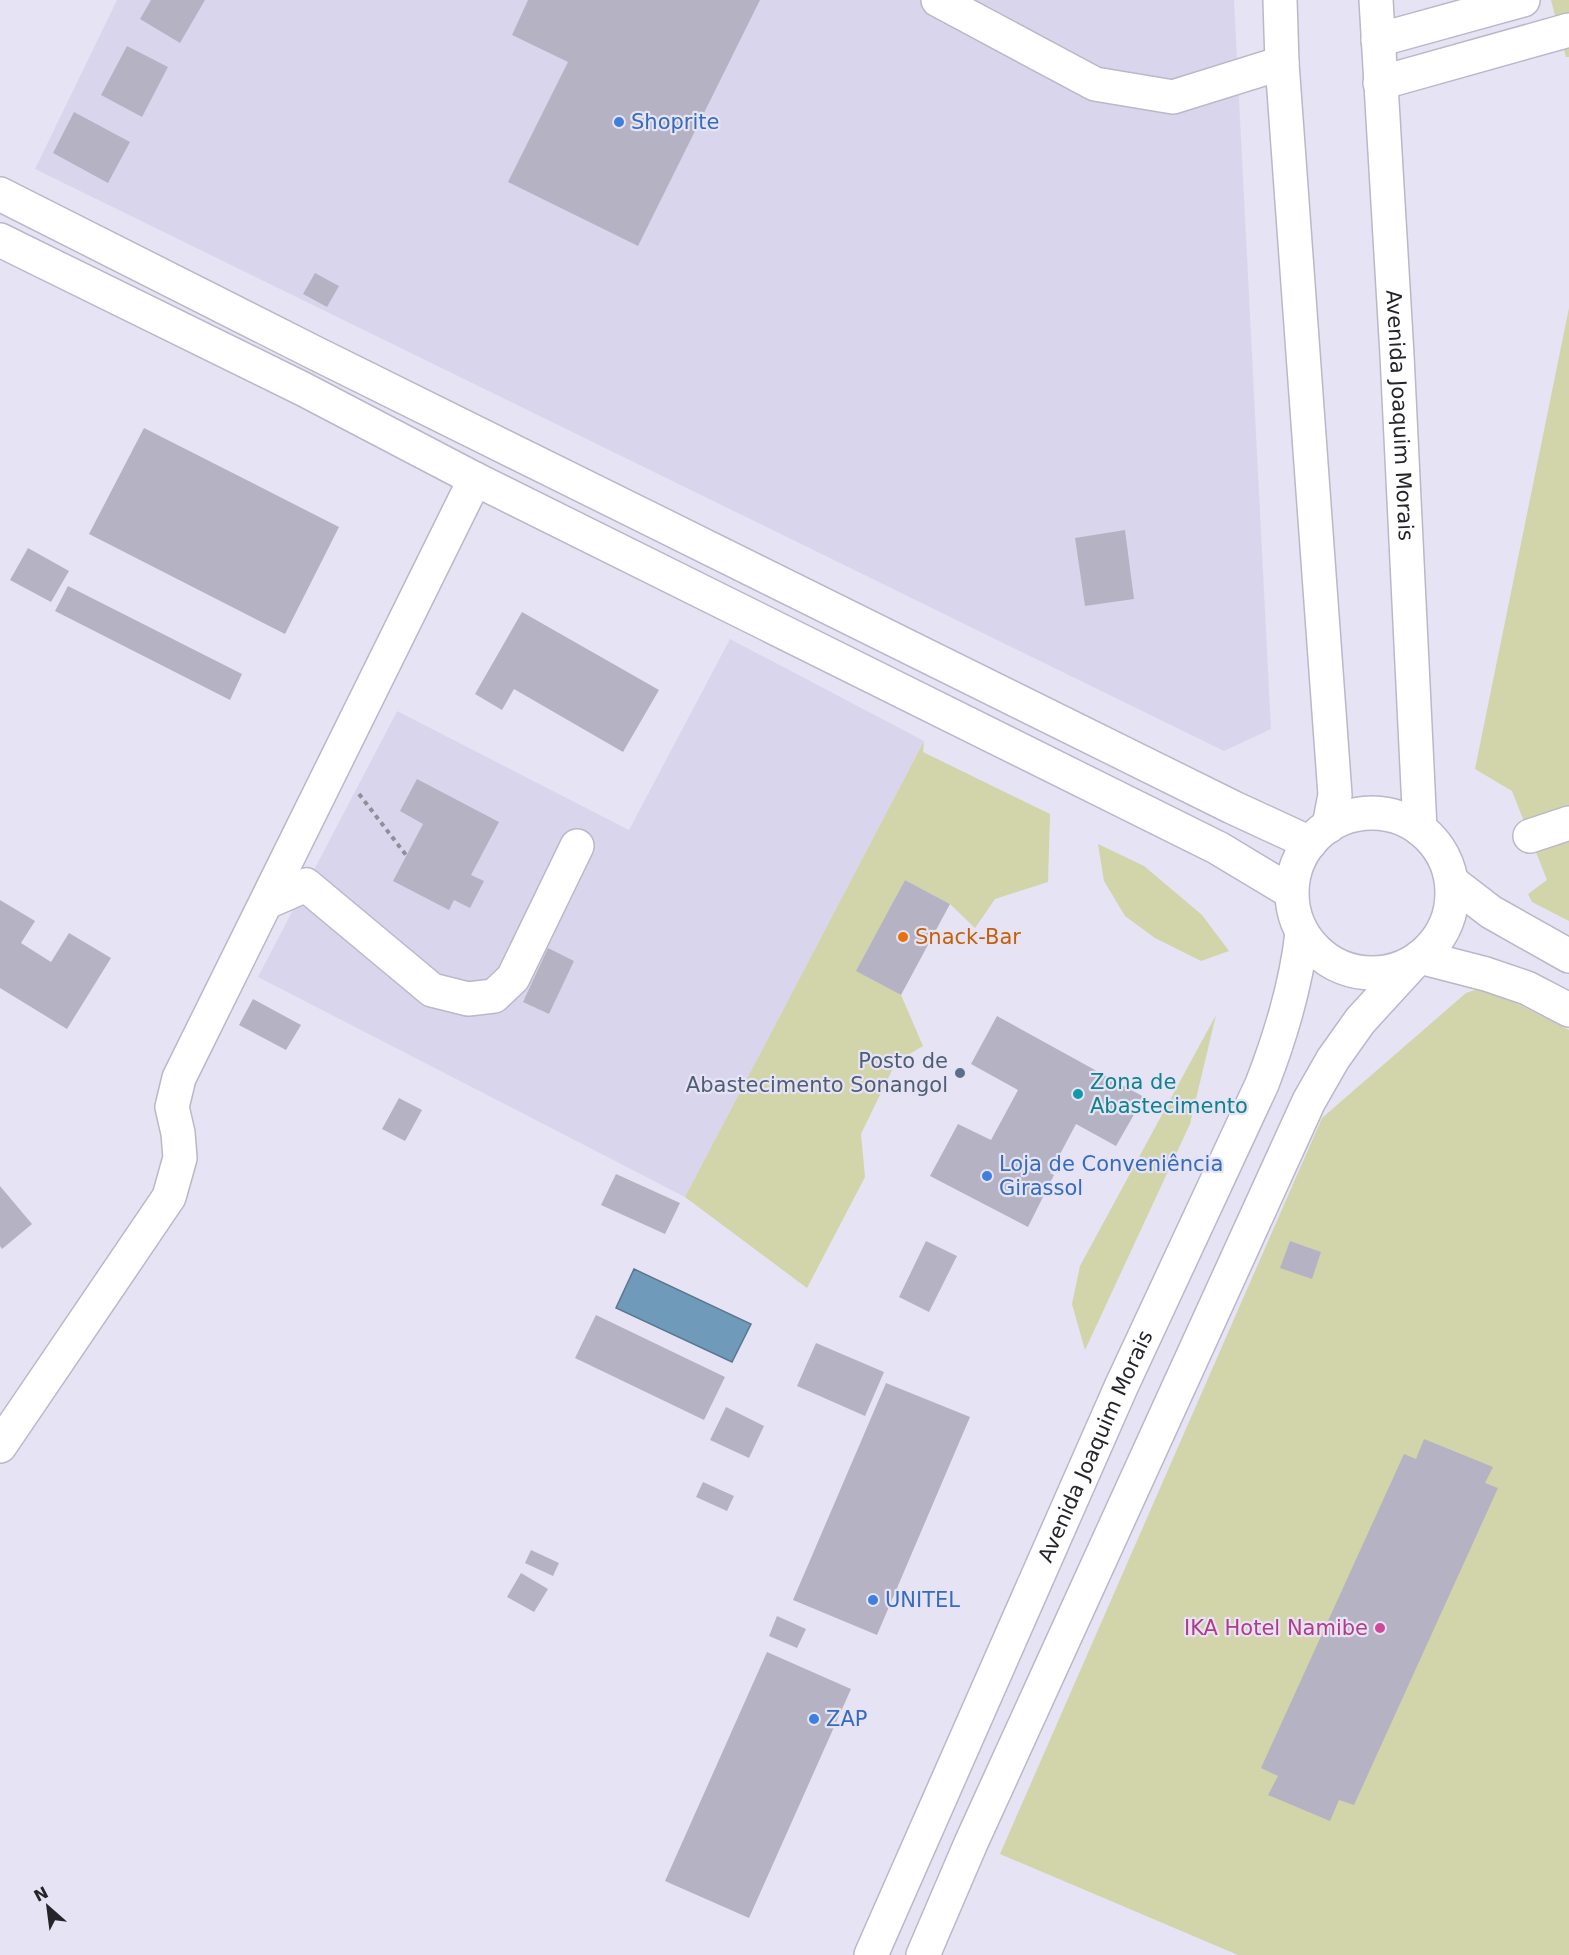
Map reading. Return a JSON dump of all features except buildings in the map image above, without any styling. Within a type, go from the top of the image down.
[{"type":"street","points":[[938,0],[1095,84],[1173,97],[1282,63]]},
{"type":"street","points":[[0,194],[1200,791],[1319,834],[1351,816],[1375,813],[1399,818],[1420,829],[1438,846],[1449,868],[1452,898],[1449,917],[1441,935],[1428,951],[1394,971],[1368,974],[1341,968],[1318,953],[1302,933],[1294,913],[1292,892],[1296,866],[1319,834],[1335,795],[1282,63],[1280,0]]},
{"type":"street","name":"Avenida Joaquim Morais","points":[[1376,0],[1397,355],[1420,829]]},
{"type":"street","points":[[1378,39],[1522,0],[1531,40]]},
{"type":"street","points":[[1380,83],[1569,30]]},
{"type":"street","points":[[0,240],[303,389],[475,479],[1218,848],[1292,892]]},
{"type":"street","points":[[0,1446],[169,1197],[180,1158],[178,1133],[172,1107],[179,1078],[475,479]]},
{"type":"street","points":[[1530,836],[1569,823]]},
{"type":"street","points":[[267,902],[306,885],[432,990],[468,999],[494,996],[513,978],[577,846]]},
{"type":"street","points":[[1452,882],[1491,912],[1569,956]]},
{"type":"street","name":"Avenida Joaquim Morais","points":[[871,1955],[1121,1387],[1262,1084],[1289,1004],[1296,977],[1302,933]]},
{"type":"street","points":[[1416,960],[1496,977],[1527,988],[1569,1010]]},
{"type":"street","points":[[923,1955],[976,1832],[1309,1101],[1333,1059],[1360,1021],[1416,960]]},
{"type":"path","points":[[314,806],[356,789],[406,855]]},
{"type":"shaded area","points":[[117,0],[1234,0],[1271,729],[1224,751],[35,169]]},
{"type":"shaded area","points":[[730,639],[924,741],[685,1197],[258,977],[397,711],[629,830]]},
{"type":"green space","points":[[1551,0],[1569,0],[1569,57],[1566,57]]},
{"type":"green space","points":[[1569,308],[1569,921],[1532,902],[1528,894],[1547,880],[1512,791],[1475,769]]},
{"type":"green space","points":[[924,741],[923,752],[1050,814],[1048,882],[995,899],[975,928],[950,904],[905,880],[857,971],[901,995],[923,1046],[896,1062],[861,1134],[865,1177],[807,1288],[685,1197]]},
{"type":"green space","points":[[1098,844],[1144,866],[1202,915],[1229,951],[1201,961],[1155,938],[1125,916],[1104,881]]},
{"type":"green space","points":[[1478,989],[1491,990],[1569,1030],[1569,1955],[1238,1955],[1000,1854],[1322,1118],[1466,993]]},
{"type":"green space","points":[[1216,1015],[1190,1124],[1085,1350],[1072,1304],[1080,1266]]},
{"type":"water","points":[[634,1269],[751,1324],[732,1362],[616,1308]]},
{"type":"place","name":"Shoprite","points":[[619,122]]},
{"type":"place","name":"Snack-Bar","points":[[903,937]]},
{"type":"place","name":"Posto de Abastecimento Sonangol","points":[[960,1073]]},
{"type":"place","name":"Zona de Abastecimento","points":[[1078,1094]]},
{"type":"place","name":"Loja de Conveniência Girassol","points":[[987,1176]]},
{"type":"place","name":"UNITEL","points":[[873,1600]]},
{"type":"place","name":"IKA Hotel Namibe","points":[[1380,1628]]},
{"type":"place","name":"ZAP","points":[[814,1719]]}]
